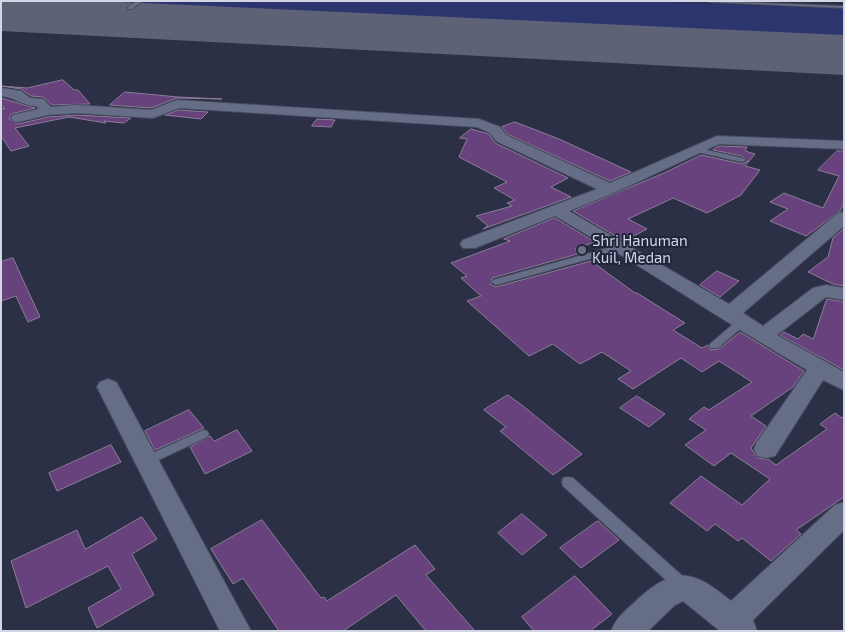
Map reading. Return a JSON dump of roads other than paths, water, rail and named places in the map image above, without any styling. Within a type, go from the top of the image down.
[{"type":"street","points":[[1,92],[18,94],[27,102],[39,102],[47,111]]},
{"type":"street","points":[[18,118],[47,111],[77,108],[153,114],[177,104],[468,121],[487,126],[501,138],[610,190]]},
{"type":"street","points":[[469,244],[610,190],[696,149],[723,139],[844,145]]},
{"type":"street","points":[[556,210],[622,247],[737,317],[763,336],[844,382]]},
{"type":"street","points":[[737,317],[844,217]]},
{"type":"street","points":[[763,336],[820,292],[826,290],[844,294]]},
{"type":"street","points":[[766,449],[819,369]]},
{"type":"street","points":[[108,387],[236,631]]},
{"type":"street","points":[[626,631],[672,592],[684,587],[700,595],[736,626],[844,513]]},
{"type":"lane","points":[[130,8],[140,1]]},
{"type":"lane","points":[[709,1],[844,7]]},
{"type":"lane","points":[[696,149],[742,160]]},
{"type":"lane","points":[[496,282],[622,247]]},
{"type":"lane","points":[[714,346],[737,317]]},
{"type":"lane","points":[[146,461],[203,434]]},
{"type":"lane","points":[[568,482],[684,587]]},
{"type":"place","name":"Shri Hanuman Kuil, Medan","points":[[582,250]]}]
